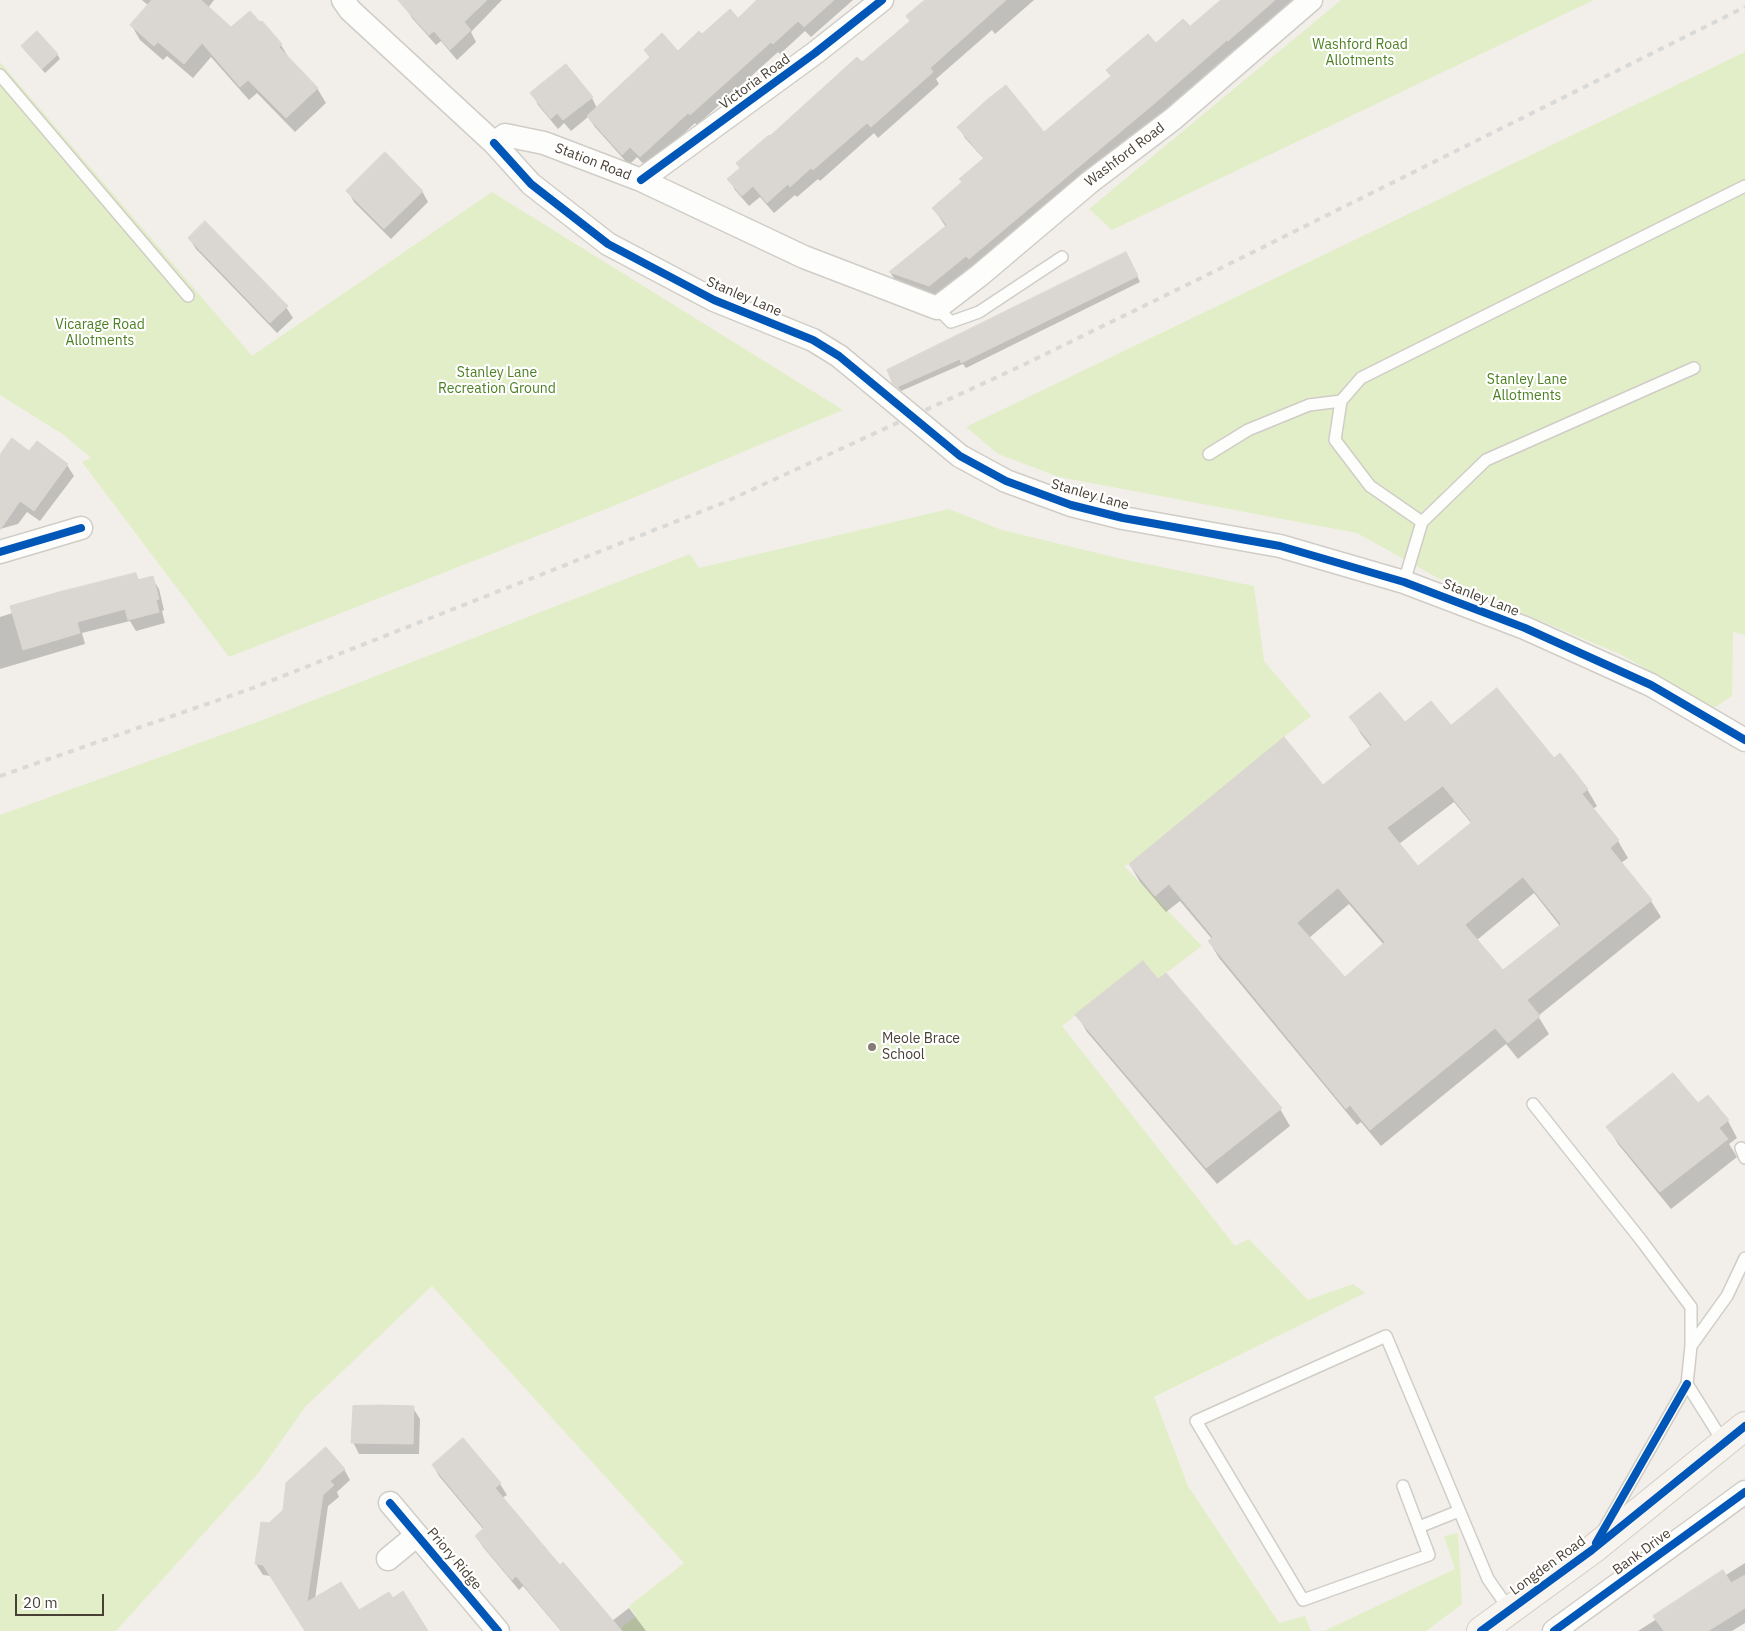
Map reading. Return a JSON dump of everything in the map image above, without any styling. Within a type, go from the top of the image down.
[{"type":"street","name":"Victoria Road","points":[[641,180],[815,53],[882,0]]},
{"type":"street","name":"Washford Road","points":[[938,308],[1090,182],[1173,119],[1311,0]]},
{"type":"street","points":[[351,3],[494,143]]},
{"type":"street","name":"Station Road","points":[[494,143],[505,135],[544,143],[641,180],[804,257],[938,308]]},
{"type":"street","name":"Stanley Lane","points":[[494,143],[530,184],[608,244],[714,300],[813,340],[839,356],[960,456],[1006,481],[1070,505],[1123,518],[1280,546],[1404,582],[1525,628],[1651,685],[1745,740]]},
{"type":"street","points":[[0,552],[81,528]]},
{"type":"street","name":"Longden Road","points":[[1480,1631],[1592,1550],[1745,1426]]},
{"type":"street","name":"Bank Drive","points":[[1554,1631],[1745,1492]]},
{"type":"street","name":"Priory Ridge","points":[[390,1503],[498,1631]]},
{"type":"street","name":"Priory Ridge","points":[[388,1559],[417,1535]]},
{"type":"lane","points":[[0,75],[188,296]]},
{"type":"lane","points":[[1422,522],[1370,486],[1335,440],[1341,401],[1360,378],[1745,186]]},
{"type":"lane","points":[[938,308],[951,322],[979,312],[1062,257]]},
{"type":"lane","points":[[1404,582],[1422,522],[1486,460],[1694,368]]},
{"type":"lane","points":[[1209,454],[1248,430],[1310,405],[1341,401]]},
{"type":"lane","points":[[1533,1104],[1691,1308],[1691,1346],[1687,1384],[1592,1550]]},
{"type":"lane","points":[[1691,1346],[1728,1296],[1745,1258]]},
{"type":"lane","points":[[1403,1486],[1429,1555],[1303,1600],[1196,1421],[1386,1336],[1488,1579],[1509,1609]]},
{"type":"lane","points":[[1687,1384],[1724,1443]]},
{"type":"lane","points":[[1419,1527],[1459,1511]]},
{"type":"green space","name":"Washford Road Allotments","points":[[1341,0],[1594,0],[1112,230],[1089,209]]},
{"type":"green space","name":"Stanley Lane Allotments","points":[[1745,52],[1745,635],[1733,632],[1732,696],[1714,708],[1620,654],[1438,578],[1357,533],[1059,477],[998,454],[966,427]]},
{"type":"green space","name":"Stanley Lane Recreation Ground","points":[[0,62],[252,356],[492,192],[843,410],[611,507],[229,657],[82,462],[91,458],[64,435],[0,395]]},
{"type":"green space","name":"Meole Brace School","points":[[949,509],[1002,530],[1122,559],[1254,586],[1264,661],[1311,716],[1129,864],[1124,866],[1202,946],[1158,979],[1143,961],[1062,1026],[1235,1246],[1249,1239],[1308,1300],[1353,1284],[1365,1293],[1154,1397],[1188,1486],[1279,1623],[1305,1616],[1311,1631],[623,1631],[621,1628],[636,1616],[629,1606],[684,1563],[432,1286],[306,1406],[259,1472],[116,1631],[0,1631],[0,815],[260,721],[690,554],[699,568]]},
{"type":"green space","points":[[1458,1533],[1462,1604],[1426,1631],[1324,1631],[1455,1569],[1444,1536]]},
{"type":"building","points":[[152,0],[201,0],[231,27],[250,11],[260,22],[262,21],[282,44],[279,47],[318,88],[286,118],[248,80],[240,87],[202,43],[184,64],[158,42],[154,46],[130,25]]},
{"type":"building","points":[[398,0],[487,0],[464,22],[471,30],[450,50],[434,31],[429,35]]},
{"type":"building","points":[[757,0],[834,0],[804,27],[798,21],[773,44],[771,42],[640,157],[630,147],[622,155],[587,116],[650,57],[644,50],[662,33],[678,51],[699,31],[702,34],[730,9],[738,18]]},
{"type":"building","points":[[925,0],[1006,0],[930,68],[933,72],[871,127],[867,123],[813,170],[811,168],[790,187],[788,184],[767,203],[753,186],[742,196],[727,179],[740,168],[736,163],[770,136],[857,57],[862,62],[910,21],[906,16]]},
{"type":"building","points":[[1221,0],[1275,0],[969,259],[966,256],[929,286],[889,272],[947,225],[932,208],[962,182],[959,179],[984,158],[957,127],[989,98],[1006,85],[1044,132],[1111,76],[1106,70],[1148,34],[1156,43],[1183,19],[1190,26]]},
{"type":"building","points":[[37,31],[58,54],[42,69],[21,46]]},
{"type":"building","points":[[566,64],[593,97],[563,120],[557,113],[551,119],[530,93]]},
{"type":"building","points":[[385,152],[423,191],[384,229],[346,191]]},
{"type":"building","points":[[205,221],[288,306],[270,323],[188,238]]},
{"type":"building","points":[[1126,252],[1138,276],[961,363],[960,359],[897,387],[893,384],[887,370]]},
{"type":"building","points":[[12,438],[29,451],[37,441],[68,464],[34,511],[20,501],[0,530],[0,455]]},
{"type":"building","points":[[136,573],[138,580],[153,576],[159,599],[156,600],[159,612],[128,620],[125,609],[77,622],[80,633],[23,650],[10,606]]},
{"type":"building","points":[[1497,688],[1554,758],[1560,753],[1588,789],[1582,794],[1619,840],[1610,848],[1652,900],[1527,1000],[1540,1016],[1508,1043],[1495,1028],[1370,1130],[1350,1105],[1346,1109],[1208,941],[1213,937],[1169,884],[1155,896],[1129,864],[1284,737],[1323,785],[1372,745],[1349,717],[1380,692],[1405,722],[1431,701],[1451,725]],"holes":[[[1443,786],[1472,822],[1418,866],[1387,828]],[[1523,877],[1561,924],[1503,970],[1465,925]],[[1338,888],[1385,942],[1345,977],[1297,923]]]},
{"type":"building","points":[[1143,961],[1158,979],[1166,973],[1282,1108],[1206,1168],[1075,1015]]},
{"type":"building","points":[[1673,1073],[1698,1103],[1708,1095],[1729,1120],[1719,1128],[1728,1139],[1660,1192],[1606,1127]]},
{"type":"building","points":[[353,1406],[414,1406],[413,1444],[351,1443]]},
{"type":"building","points":[[463,1438],[501,1483],[495,1488],[560,1565],[563,1562],[622,1631],[562,1631],[516,1576],[512,1580],[475,1536],[484,1528],[432,1465]]},
{"type":"building","points":[[326,1447],[345,1469],[330,1481],[334,1485],[323,1495],[307,1602],[341,1582],[359,1610],[389,1592],[393,1598],[403,1591],[428,1631],[305,1631],[263,1565],[255,1564],[261,1522],[269,1523],[283,1510],[286,1483]]},
{"type":"building","points":[[1723,1570],[1731,1583],[1745,1575],[1745,1608],[1708,1631],[1664,1631],[1653,1616]]},
{"type":"railway","points":[[0,776],[250,689],[723,503],[1019,367],[1745,7]]},
{"type":"cycle path","points":[[641,180],[815,53],[882,0]]},
{"type":"cycle path","points":[[494,143],[531,184],[608,244],[714,300],[813,340],[839,356],[960,456],[1006,481],[1071,505],[1123,518],[1280,546],[1404,582],[1525,628],[1651,685],[1745,740]]},
{"type":"cycle path","points":[[0,552],[81,528]]},
{"type":"cycle path","points":[[1596,1543],[1687,1384]]},
{"type":"cycle path","points":[[1481,1631],[1592,1550],[1745,1426]]},
{"type":"cycle path","points":[[1554,1631],[1745,1492]]},
{"type":"cycle path","points":[[390,1503],[498,1631]]},
{"type":"place","name":"Meole Brace School","points":[[872,1047]]},
{"type":"park label","name":"Vicarage Road Allotments","points":[[100,334]]}]
